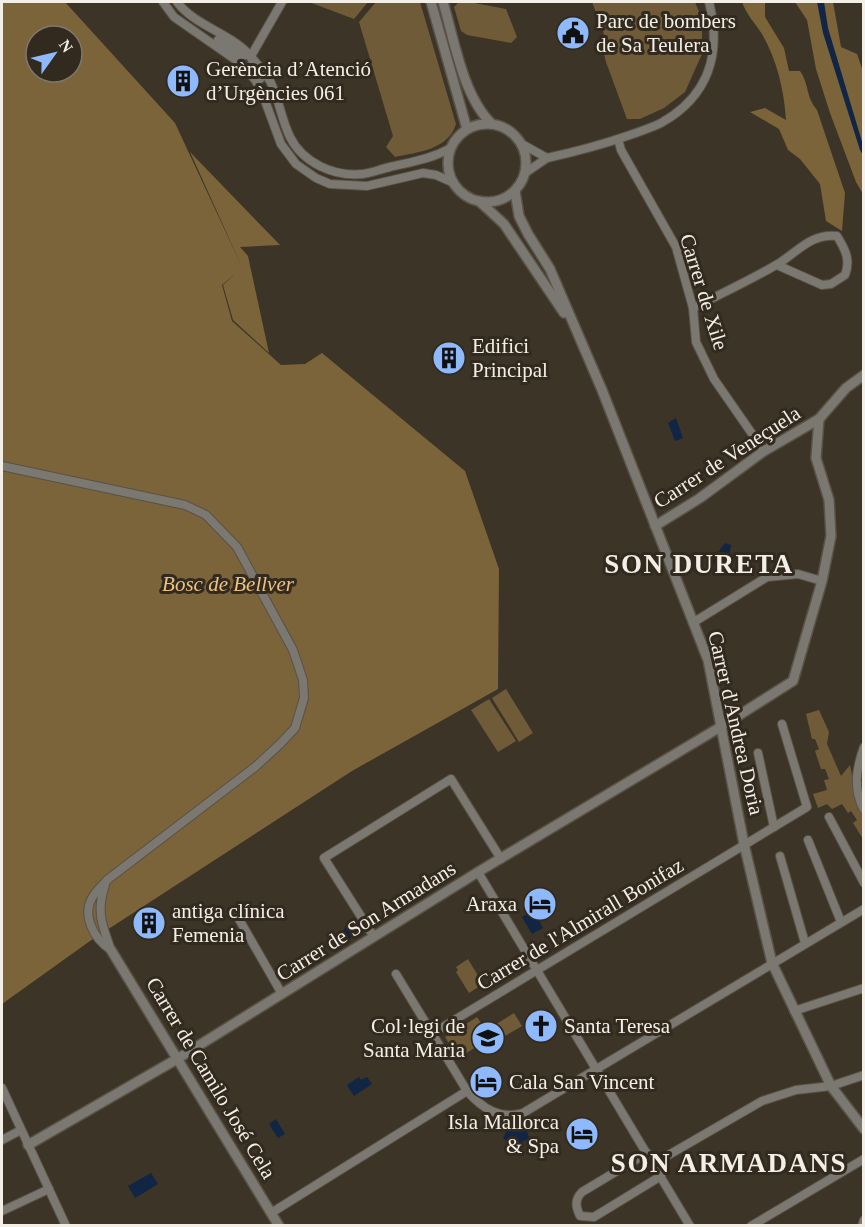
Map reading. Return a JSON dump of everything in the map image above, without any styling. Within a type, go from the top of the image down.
[{"type":"street","points":[[163,2],[174,16],[243,65],[256,81],[281,144],[296,164],[323,181],[343,186],[367,186],[423,173],[436,175],[454,183]]},
{"type":"street","points":[[177,2],[204,26],[227,38],[251,56],[270,82],[290,138],[304,155],[322,168],[343,174],[363,174],[421,161],[451,148]]},
{"type":"street","points":[[264,98],[265,89],[255,72],[251,56],[282,2]]},
{"type":"street","points":[[431,2],[467,129]]},
{"type":"street","points":[[443,2],[472,100],[492,124]]},
{"type":"street","points":[[525,173],[547,158],[572,154],[659,124],[684,107],[700,89],[708,73],[715,45],[714,21],[709,2]]},
{"type":"street","points":[[208,39],[214,38],[239,54],[251,56]]},
{"type":"street","points":[[547,158],[522,144],[509,130],[492,124],[479,124],[467,129],[457,137],[448,161],[454,183],[466,195],[479,201],[504,224],[580,338]]},
{"type":"street","name":"Carrer de Xile","points":[[618,139],[621,150],[676,248],[693,308],[696,342],[714,379],[764,451]]},
{"type":"street","points":[[479,201],[491,202],[515,191],[525,173],[526,155],[522,144]]},
{"type":"street","name":"Carrer d'Andrea Doria","points":[[515,191],[519,216],[550,269],[580,338],[708,660],[744,844],[772,963],[831,1086],[864,1129]]},
{"type":"street","points":[[693,308],[777,265],[803,244],[825,235],[837,236],[848,258],[845,274],[831,284],[822,285],[777,265]]},
{"type":"street","name":"Carrer de Veneçuela","points":[[655,526],[700,498],[764,451],[819,419],[846,388],[864,375]]},
{"type":"street","name":"Carrer de Son Armadans","points":[[28,1145],[177,1059],[478,872],[793,681],[822,581],[831,536],[829,500],[816,458],[819,419]]},
{"type":"street","points":[[2,466],[185,505],[206,515],[237,546],[293,650],[303,680],[304,698],[295,728],[280,744],[255,767],[107,880],[101,898],[100,912],[111,950]]},
{"type":"street","points":[[694,622],[767,577],[798,574],[822,581]]},
{"type":"street","name":"Carrer de l'Almirall Bonifaz","points":[[433,1033],[807,807],[782,724]]},
{"type":"street","points":[[864,747],[857,767],[856,782],[860,803],[864,810]]},
{"type":"street","points":[[758,753],[774,828]]},
{"type":"street","points":[[374,937],[324,858],[451,779],[501,859]]},
{"type":"street","points":[[829,817],[864,883]]},
{"type":"street","points":[[808,840],[841,922]]},
{"type":"street","points":[[780,856],[805,943]]},
{"type":"street","points":[[478,872],[690,1226]]},
{"type":"street","points":[[248,907],[236,914],[282,994]]},
{"type":"street","points":[[396,974],[467,1091],[479,1104],[492,1112],[511,1116],[523,1113],[864,909]]},
{"type":"street","name":"Carrer de Camilo José Cela","points":[[111,950],[279,1226]]},
{"type":"street","points":[[794,1011],[864,988]]},
{"type":"street","points":[[653,1164],[762,1101],[796,1090],[831,1086],[864,1075]]},
{"type":"street","points":[[2,1088],[66,1226]]},
{"type":"street","points":[[271,1212],[467,1091]]},
{"type":"street","points":[[2,1140],[21,1130]]},
{"type":"street","points":[[647,1153],[582,1192],[576,1202],[580,1216],[594,1217],[661,1176]]},
{"type":"street","points":[[751,1226],[864,1159]]},
{"type":"street","points":[[2,1211],[49,1189]]},
{"type":"street","points":[[862,1226],[864,1220]]},
{"type":"shaded area","points":[[309,2],[368,2],[354,19]]},
{"type":"shaded area","points":[[376,2],[420,2],[456,124],[452,133],[439,145],[395,157],[386,147],[393,136],[359,22]]},
{"type":"shaded area","points":[[459,2],[506,9],[517,37],[511,43],[467,35],[461,31],[454,7]]},
{"type":"shaded area","points":[[592,2],[695,2],[702,19],[702,54],[685,92],[664,108],[640,119],[627,119],[606,62],[603,50],[608,45]]},
{"type":"shaded area","points":[[506,689],[533,733],[519,742],[492,698]]},
{"type":"shaded area","points":[[489,699],[516,741],[498,752],[471,710]]},
{"type":"shaded area","points":[[819,710],[829,732],[827,744],[841,776],[850,765],[858,805],[863,815],[863,839],[853,823],[857,820],[851,811],[848,813],[842,804],[832,809],[827,804],[818,808],[813,794],[827,790],[824,780],[829,779],[825,769],[821,769],[815,751],[819,749],[815,739],[812,739],[806,714]]},
{"type":"shaded area","points":[[468,959],[483,984],[469,993],[456,972],[458,970],[456,967]]},
{"type":"shaded area","points":[[514,1013],[522,1026],[498,1040],[490,1028]]},
{"type":"shaded area","points":[[477,1017],[491,1038],[458,1058],[445,1037]]},
{"type":"green space","name":"Bosc de Bellver","points":[[2,2],[65,2],[175,123],[242,267],[190,152],[280,245],[240,247],[248,256],[269,353],[233,320],[223,285],[236,273],[222,285],[232,321],[281,365],[305,364],[322,353],[465,471],[499,569],[498,689],[352,771],[90,941],[2,1004]]},
{"type":"green space","points":[[742,2],[765,2],[765,17],[784,48],[789,71],[800,71],[803,76],[845,193],[842,231],[826,221],[820,184],[800,159],[788,150],[779,129],[750,112],[765,108],[786,120],[784,98],[772,54]]},
{"type":"green space","points":[[795,2],[833,2],[841,47],[857,54],[864,74],[863,194],[856,182],[830,113],[816,69],[807,20]]},
{"type":"water","points":[[817,2],[824,2],[828,28],[863,145],[863,155],[823,33]]},
{"type":"water","points":[[676,418],[683,438],[675,441],[668,423]]},
{"type":"water","points":[[725,543],[731,545],[729,556],[722,558],[718,565],[712,564],[709,560],[710,555],[719,551]]},
{"type":"water","points":[[533,910],[543,928],[532,934],[522,917]]},
{"type":"water","points":[[349,923],[359,932],[346,941],[341,935]]},
{"type":"water","points":[[359,1077],[361,1080],[367,1077],[372,1084],[354,1096],[347,1085]]},
{"type":"water","points":[[276,1119],[285,1134],[278,1138],[269,1124]]},
{"type":"water","points":[[526,1128],[529,1138],[514,1147],[503,1138],[507,1130]]},
{"type":"water","points":[[151,1173],[158,1184],[135,1198],[128,1186]]},
{"type":"place","name":"Parc de bombers de Sa Teulera","points":[[573,33]]},
{"type":"place","name":"Gerència d’Atenció d’Urgències 061","points":[[183,81]]},
{"type":"place","name":"Edifici Principal","points":[[449,358]]},
{"type":"place","name":"Araxa","points":[[540,904]]},
{"type":"place","name":"antiga clínica Femenia","points":[[149,923]]},
{"type":"place","name":"Santa Teresa","points":[[541,1026]]},
{"type":"place","name":"Col·legi de Santa Maria","points":[[488,1038]]},
{"type":"place","name":"Cala San Vincent","points":[[486,1082]]},
{"type":"place","name":"Isla Mallorca & Spa","points":[[582,1134]]},
{"type":"district","name":"SON DURETA","points":[[699,564]]},
{"type":"district","name":"SON ARMADANS","points":[[729,1163]]}]
